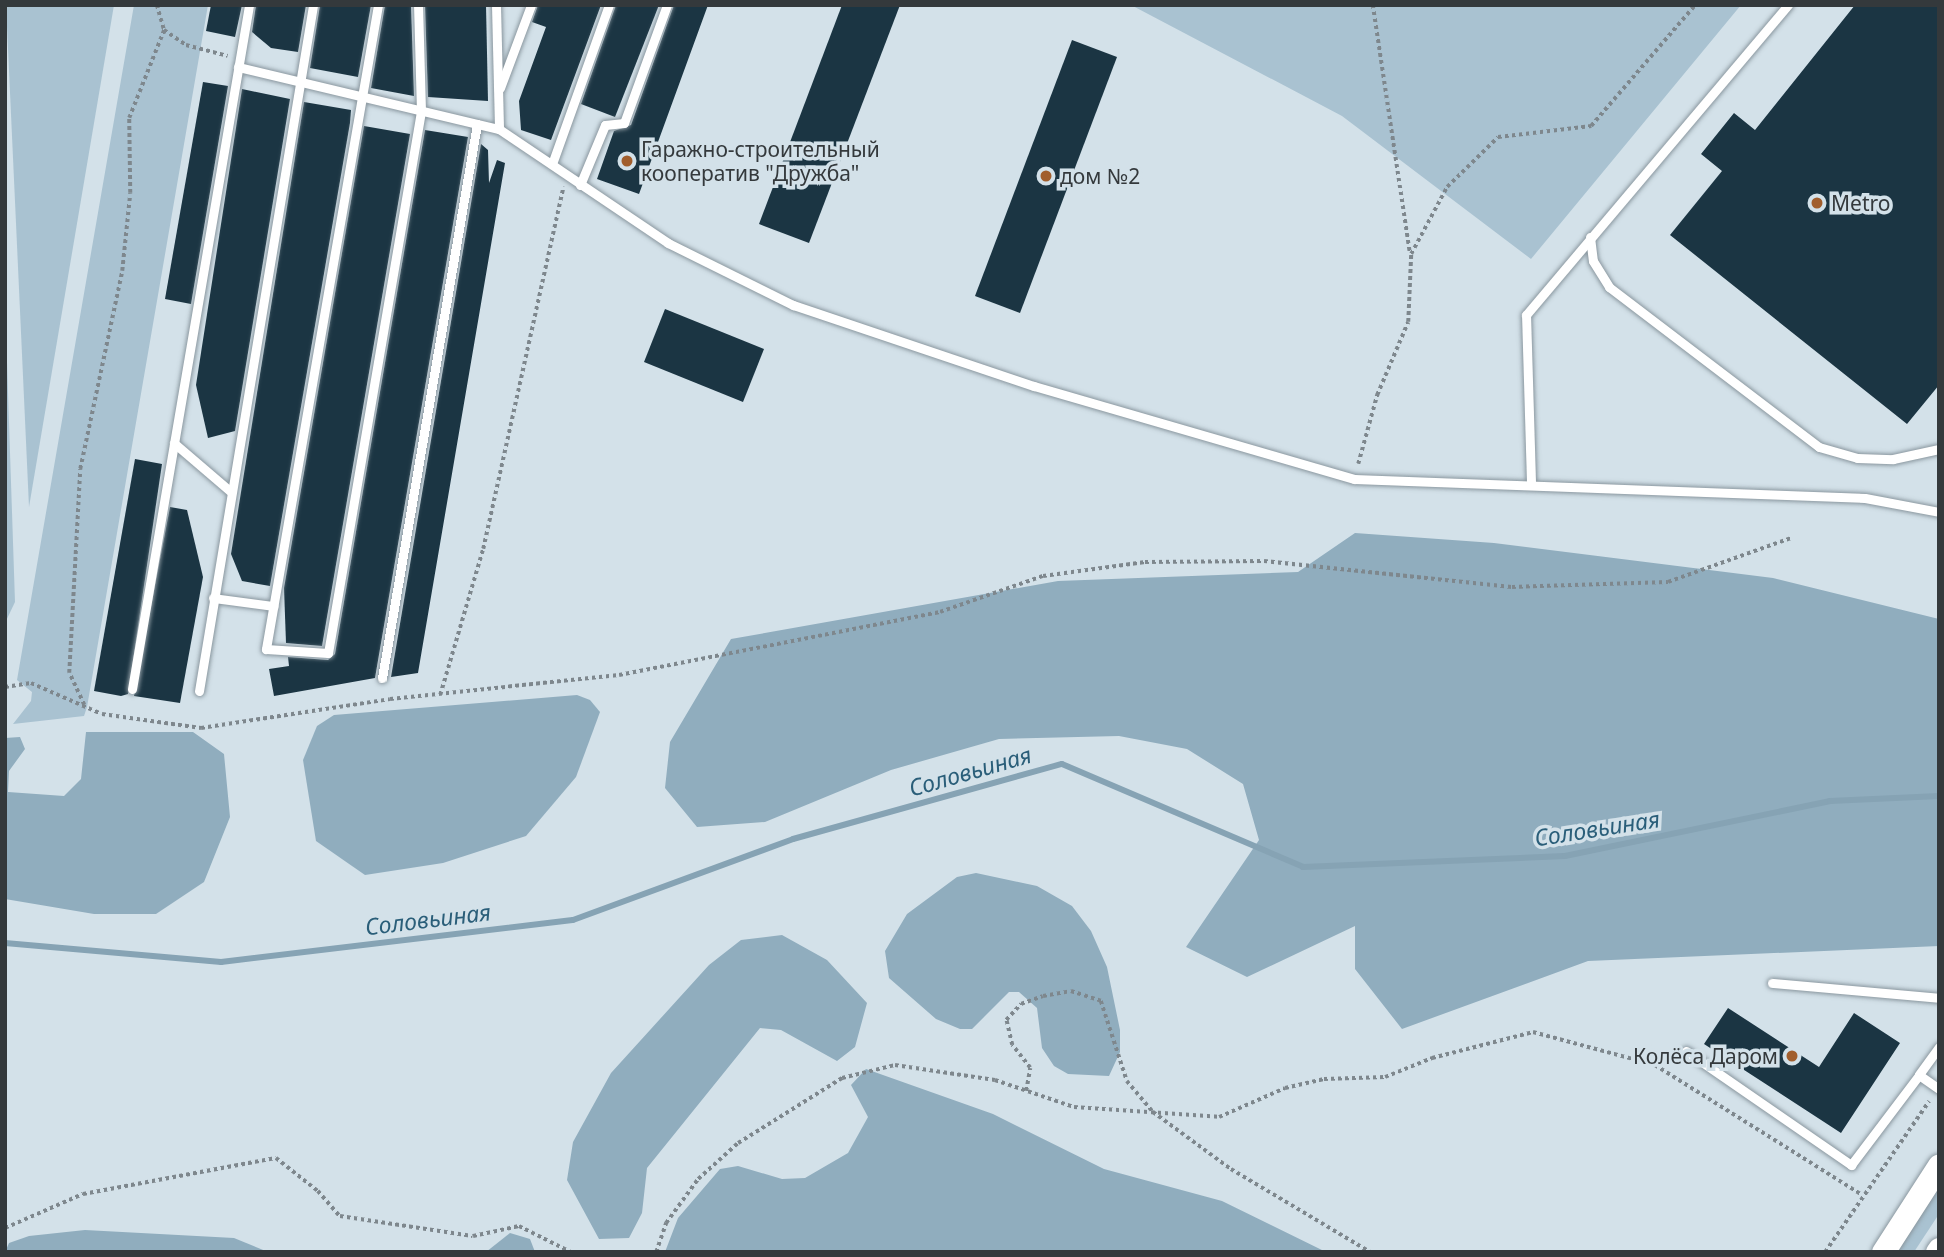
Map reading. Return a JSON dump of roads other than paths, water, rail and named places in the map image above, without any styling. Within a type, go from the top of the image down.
[{"type":"main road","points":[[1882,1252],[1939,1165]]},
{"type":"lane","points":[[132,689],[249,5]]},
{"type":"lane","points":[[199,691],[230,491],[313,5]]},
{"type":"lane","points":[[378,5],[266,649],[328,653],[421,111],[418,5]]},
{"type":"lane","points":[[496,5],[499,129]]},
{"type":"lane","points":[[498,93],[531,5]]},
{"type":"lane","points":[[552,164],[609,5]]},
{"type":"lane","points":[[580,185],[605,125],[624,123],[667,5]]},
{"type":"lane","points":[[1531,482],[1527,315],[1788,5]]},
{"type":"lane","points":[[239,63],[499,129],[668,243],[793,304],[1034,386],[1354,479],[1531,482],[1865,498],[1939,512]]},
{"type":"lane","points":[[382,678],[477,124]]},
{"type":"lane","points":[[1590,237],[1593,261],[1609,286],[1819,447],[1857,458],[1893,459],[1939,449]]},
{"type":"lane","points":[[174,443],[230,491]]},
{"type":"lane","points":[[213,598],[273,606]]},
{"type":"lane","points":[[1772,983],[1939,998]]},
{"type":"lane","points":[[1686,1051],[1851,1165],[1939,1047]]},
{"type":"lane","points":[[1919,1075],[1939,1089]]},
{"type":"waterway","name":"Соловьиная","points":[[5,943],[221,962],[573,920],[793,839],[1062,764],[1303,867],[1565,856],[1830,801],[1939,796]]},
{"type":"place","name":"Гаражно-строительный кооператив \"Дружба\"","points":[[627,161]]},
{"type":"place","name":"дом №2","points":[[1046,176]]},
{"type":"place","name":"Metro","points":[[1817,203]]},
{"type":"place","name":"Колёса Даром","points":[[1792,1056]]}]
